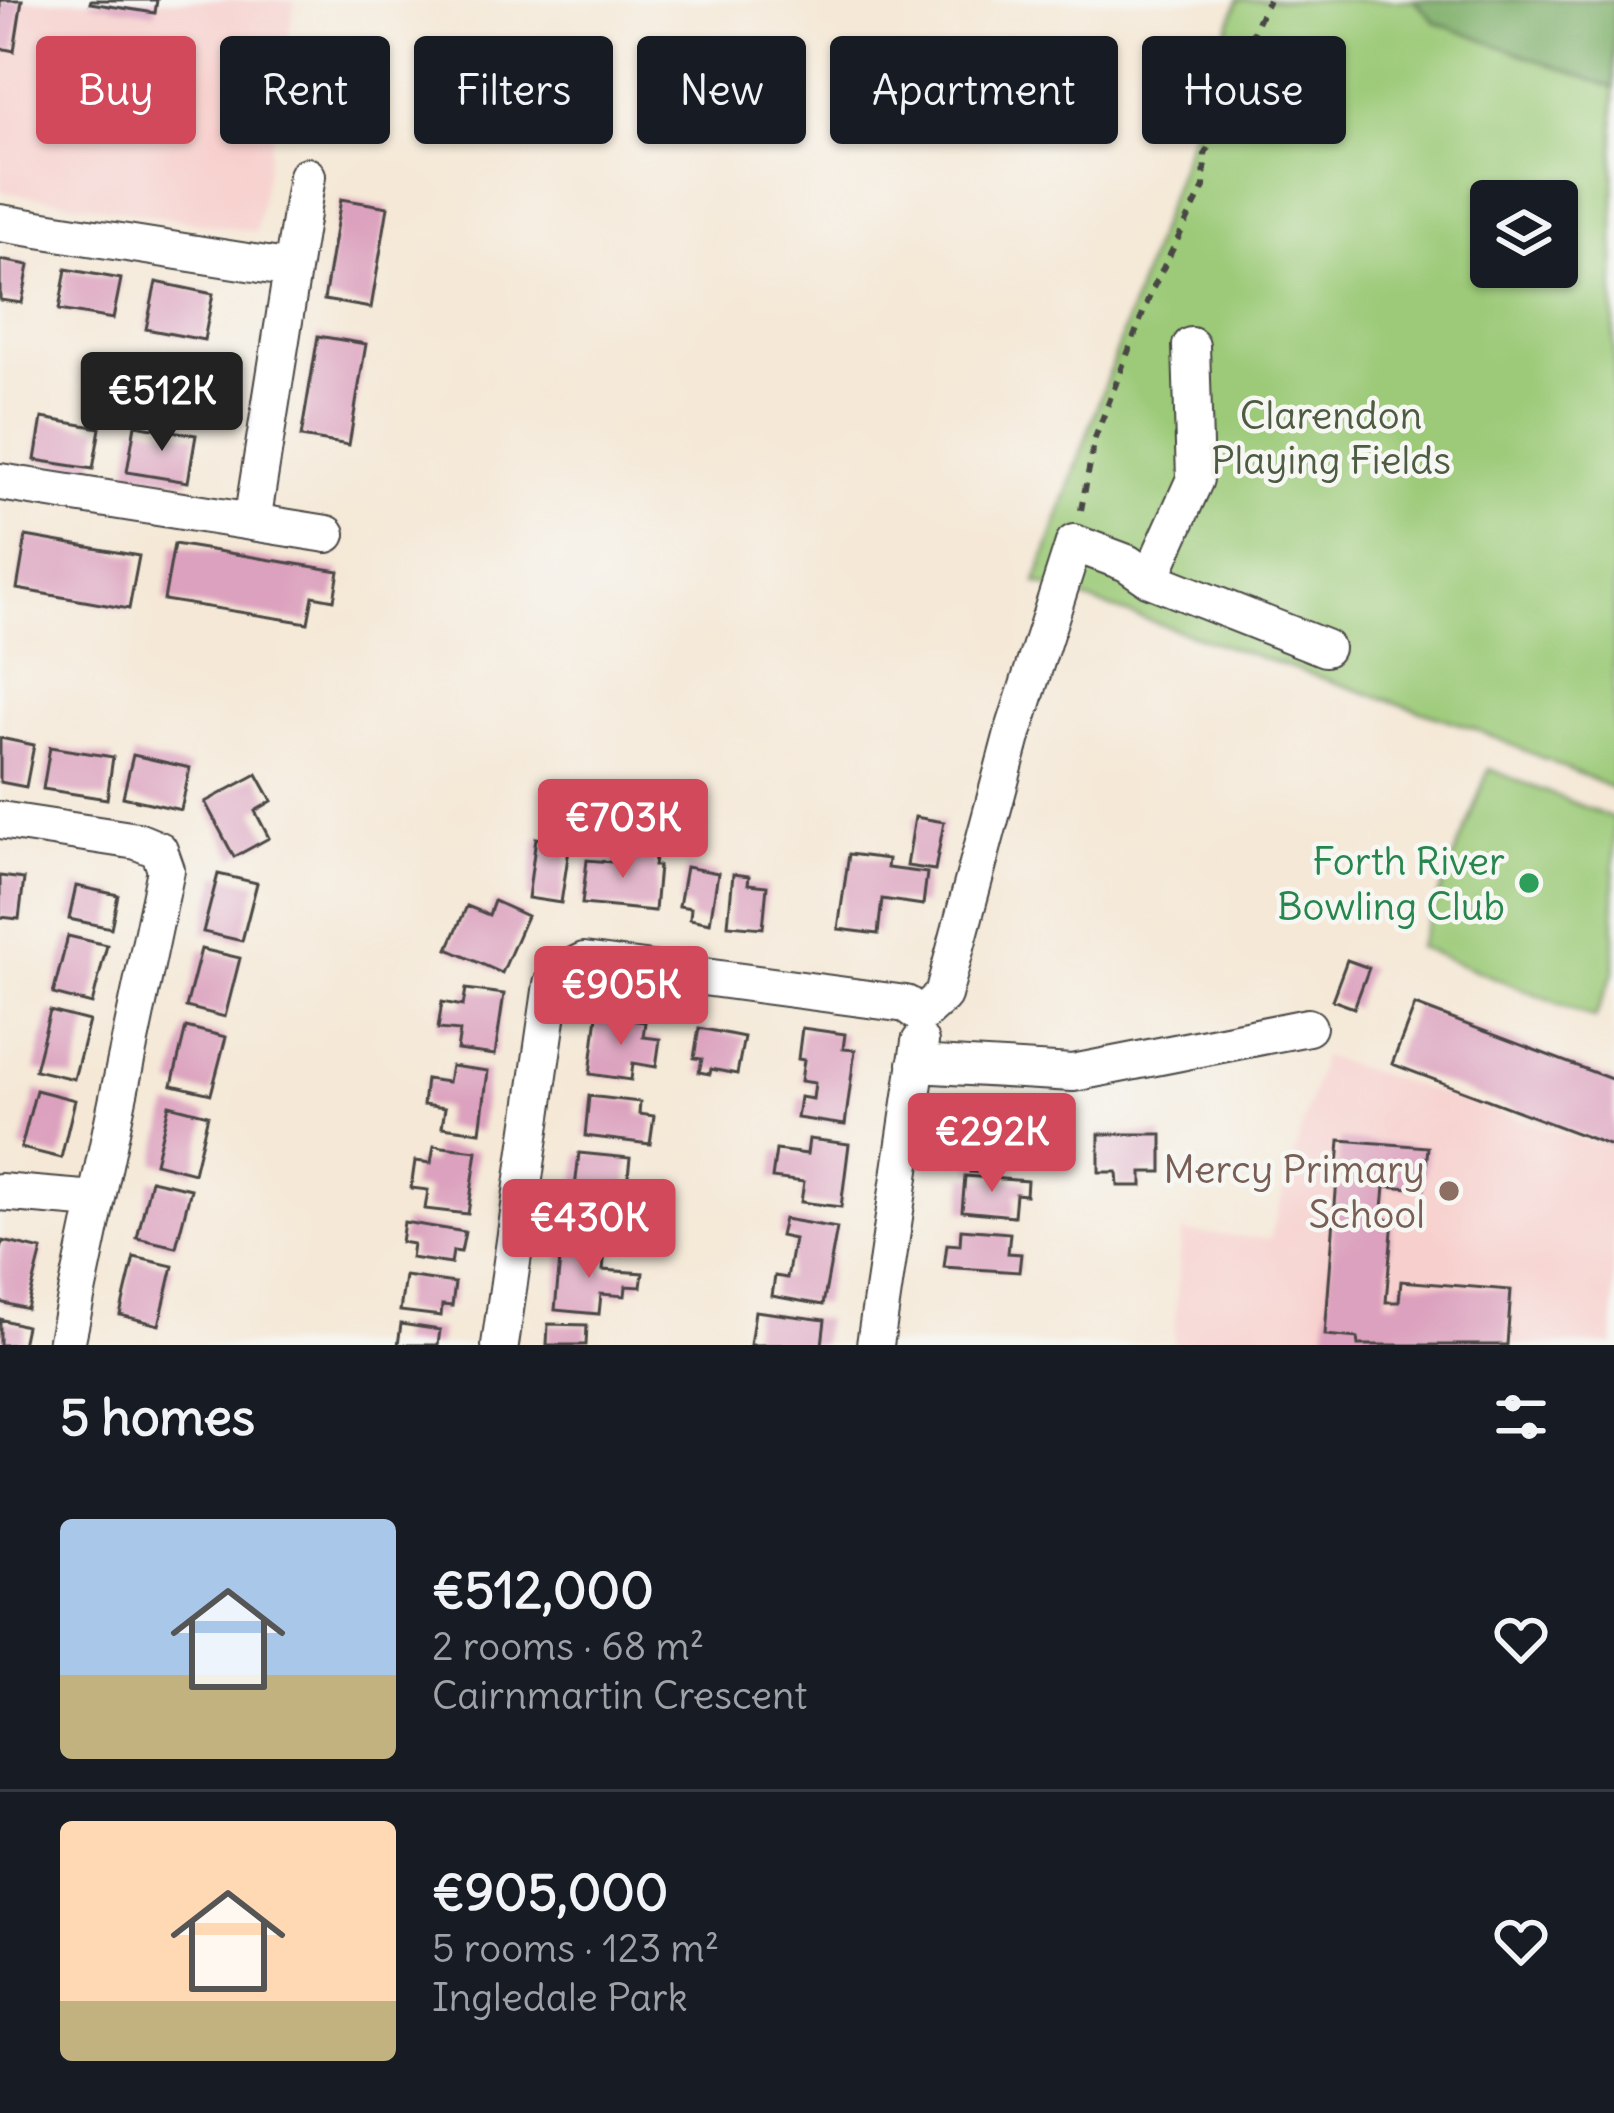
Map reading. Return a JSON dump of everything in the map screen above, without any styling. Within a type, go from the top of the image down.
[{"type":"street","points":[[252,522],[307,176]]},
{"type":"street","points":[[0,223],[292,269]]},
{"type":"street","points":[[1150,579],[1195,479],[1191,346]]},
{"type":"street","points":[[0,482],[327,534]]},
{"type":"street","points":[[875,1345],[921,1015],[943,995],[1013,733],[1074,543],[1127,563],[1150,579],[1325,648]]},
{"type":"street","points":[[0,820],[136,841],[159,850],[166,870],[66,1345]]},
{"type":"street","points":[[500,1345],[553,984],[568,969],[584,961],[906,1004],[921,1015]]},
{"type":"street","points":[[916,1064],[1073,1072],[1308,1028]]},
{"type":"street","points":[[0,1192],[95,1200]]},
{"type":"path","points":[[1074,543],[1095,438],[1152,290],[1204,187],[1205,155],[1269,0]]},
{"type":"shaded area","points":[[0,0],[295,0],[289,36],[220,36],[220,144],[271,144],[256,232],[0,191]]},
{"type":"shaded area","name":"Mercy Primary School","points":[[1322,1056],[1614,1149],[1614,1345],[1173,1345],[1182,1232],[1270,1239]]},
{"type":"green space","name":"Clarendon Playing Fields","points":[[1238,0],[1614,0],[1614,789],[1475,729],[1036,583],[1188,144],[1346,144],[1346,36],[1226,36]]},
{"type":"green space","points":[[1413,0],[1614,0],[1614,88],[1436,23]]},
{"type":"green space","name":"Forth River Bowling Club","points":[[1489,769],[1614,819],[1614,971],[1595,1018],[1418,947]]},
{"type":"building","points":[[0,0],[22,0],[14,51],[0,48]]},
{"type":"building","points":[[91,0],[157,0],[155,13]]},
{"type":"building","points":[[341,199],[388,207],[371,308],[324,300]]},
{"type":"building","points":[[0,260],[29,265],[22,303],[0,300]]},
{"type":"building","points":[[66,269],[121,279],[113,319],[59,310]]},
{"type":"building","points":[[156,282],[213,294],[204,340],[146,329]]},
{"type":"building","points":[[318,336],[366,344],[349,445],[301,437]]},
{"type":"building","points":[[42,418],[100,428],[93,469],[35,460]]},
{"type":"building","points":[[135,425],[196,435],[188,482],[127,472]]},
{"type":"building","points":[[26,536],[139,556],[129,609],[17,589]]},
{"type":"building","points":[[174,544],[339,571],[334,600],[313,596],[308,623],[164,600]]},
{"type":"building","points":[[0,738],[34,745],[26,787],[0,782]]},
{"type":"building","points":[[50,747],[113,757],[107,799],[43,789]]},
{"type":"building","points":[[133,755],[190,768],[181,810],[123,797]]},
{"type":"building","points":[[257,774],[272,801],[255,811],[269,838],[234,857],[205,802]]},
{"type":"building","points":[[915,817],[944,822],[935,870],[907,866]]},
{"type":"building","points":[[536,838],[570,843],[561,903],[528,898]]},
{"type":"building","points":[[625,846],[656,849],[655,911],[582,904],[587,860],[623,863]]},
{"type":"building","points":[[849,854],[888,859],[887,868],[927,873],[923,905],[882,899],[878,934],[838,929]]},
{"type":"building","points":[[686,867],[718,873],[710,923],[690,919],[691,908],[679,906]]},
{"type":"building","points":[[218,874],[257,883],[242,941],[203,932]]},
{"type":"building","points":[[733,874],[749,876],[748,884],[767,886],[763,928],[728,925]]},
{"type":"building","points":[[0,876],[24,879],[19,919],[0,917]]},
{"type":"building","points":[[76,886],[118,895],[111,928],[69,919]]},
{"type":"building","points":[[494,901],[527,916],[502,973],[448,949],[467,906],[489,915]]},
{"type":"building","points":[[68,936],[107,945],[92,1004],[53,994]]},
{"type":"building","points":[[201,949],[240,958],[225,1017],[186,1007]]},
{"type":"building","points":[[1347,960],[1369,968],[1354,1008],[1332,1000]]},
{"type":"building","points":[[466,989],[504,994],[495,1055],[457,1050],[460,1031],[438,1029],[442,1002],[463,1006]]},
{"type":"building","points":[[1415,1005],[1614,1080],[1614,1147],[1392,1064]]},
{"type":"building","points":[[50,1011],[89,1021],[74,1079],[35,1070]]},
{"type":"building","points":[[597,1015],[645,1022],[643,1037],[660,1039],[656,1067],[633,1063],[631,1080],[590,1074]]},
{"type":"building","points":[[186,1027],[226,1037],[211,1094],[172,1085]]},
{"type":"building","points":[[699,1028],[744,1037],[737,1074],[711,1069],[710,1074],[699,1072],[702,1059],[694,1058]]},
{"type":"building","points":[[802,1028],[845,1034],[843,1049],[855,1050],[845,1125],[797,1118],[800,1097],[813,1099],[815,1083],[801,1081]]},
{"type":"building","points":[[451,1066],[488,1071],[480,1132],[442,1127],[445,1108],[423,1105],[426,1079],[448,1082]]},
{"type":"building","points":[[36,1090],[75,1100],[61,1158],[21,1148]]},
{"type":"building","points":[[589,1096],[640,1102],[639,1114],[654,1116],[650,1144],[585,1136]]},
{"type":"building","points":[[169,1105],[208,1115],[194,1173],[155,1163]]},
{"type":"building","points":[[972,1122],[1033,1125],[1032,1153],[1000,1152],[999,1173],[970,1172]]},
{"type":"building","points":[[1099,1134],[1162,1134],[1162,1172],[1142,1172],[1142,1186],[1118,1186],[1117,1172],[1099,1172]]},
{"type":"building","points":[[809,1139],[849,1144],[841,1207],[801,1202],[804,1182],[772,1178],[776,1150],[807,1154]]},
{"type":"building","points":[[1340,1140],[1428,1147],[1424,1189],[1385,1186],[1382,1219],[1393,1219],[1386,1302],[1399,1302],[1401,1281],[1511,1290],[1507,1345],[1358,1345],[1358,1338],[1325,1335]]},
{"type":"building","points":[[434,1146],[477,1151],[468,1214],[425,1209],[428,1190],[411,1188],[415,1161],[431,1163]]},
{"type":"building","points":[[579,1153],[630,1158],[626,1194],[575,1188]]},
{"type":"building","points":[[965,1176],[1027,1181],[1026,1195],[1016,1194],[1014,1216],[962,1211]]},
{"type":"building","points":[[151,1180],[191,1189],[176,1247],[137,1238]]},
{"type":"building","points":[[568,1200],[622,1207],[620,1220],[640,1229],[639,1241],[563,1236]]},
{"type":"building","points":[[784,1219],[837,1228],[823,1305],[772,1296],[775,1276],[787,1278],[794,1239],[780,1236]]},
{"type":"building","points":[[404,1222],[465,1232],[461,1252],[453,1251],[451,1264],[411,1258],[413,1244],[401,1242]]},
{"type":"building","points":[[961,1229],[1010,1233],[1008,1253],[1021,1254],[1019,1272],[944,1267],[947,1244],[960,1245]]},
{"type":"building","points":[[3,1241],[42,1250],[27,1309],[0,1302]]},
{"type":"building","points":[[561,1249],[605,1252],[603,1270],[643,1273],[641,1287],[626,1286],[625,1296],[601,1294],[599,1314],[555,1310]]},
{"type":"building","points":[[134,1257],[173,1266],[159,1325],[120,1315]]},
{"type":"building","points":[[405,1276],[455,1283],[452,1306],[442,1305],[441,1316],[400,1311]]},
{"type":"building","points":[[755,1311],[825,1320],[822,1345],[750,1345]]},
{"type":"building","points":[[0,1319],[26,1326],[22,1345],[0,1345]]},
{"type":"building","points":[[401,1324],[440,1330],[438,1345],[398,1345]]},
{"type":"building","points":[[548,1324],[587,1325],[586,1345],[547,1345]]},
{"type":"place","name":"Forth River Bowling Club","points":[[1529,883]]},
{"type":"place","name":"Mercy Primary School","points":[[1449,1191]]}]
